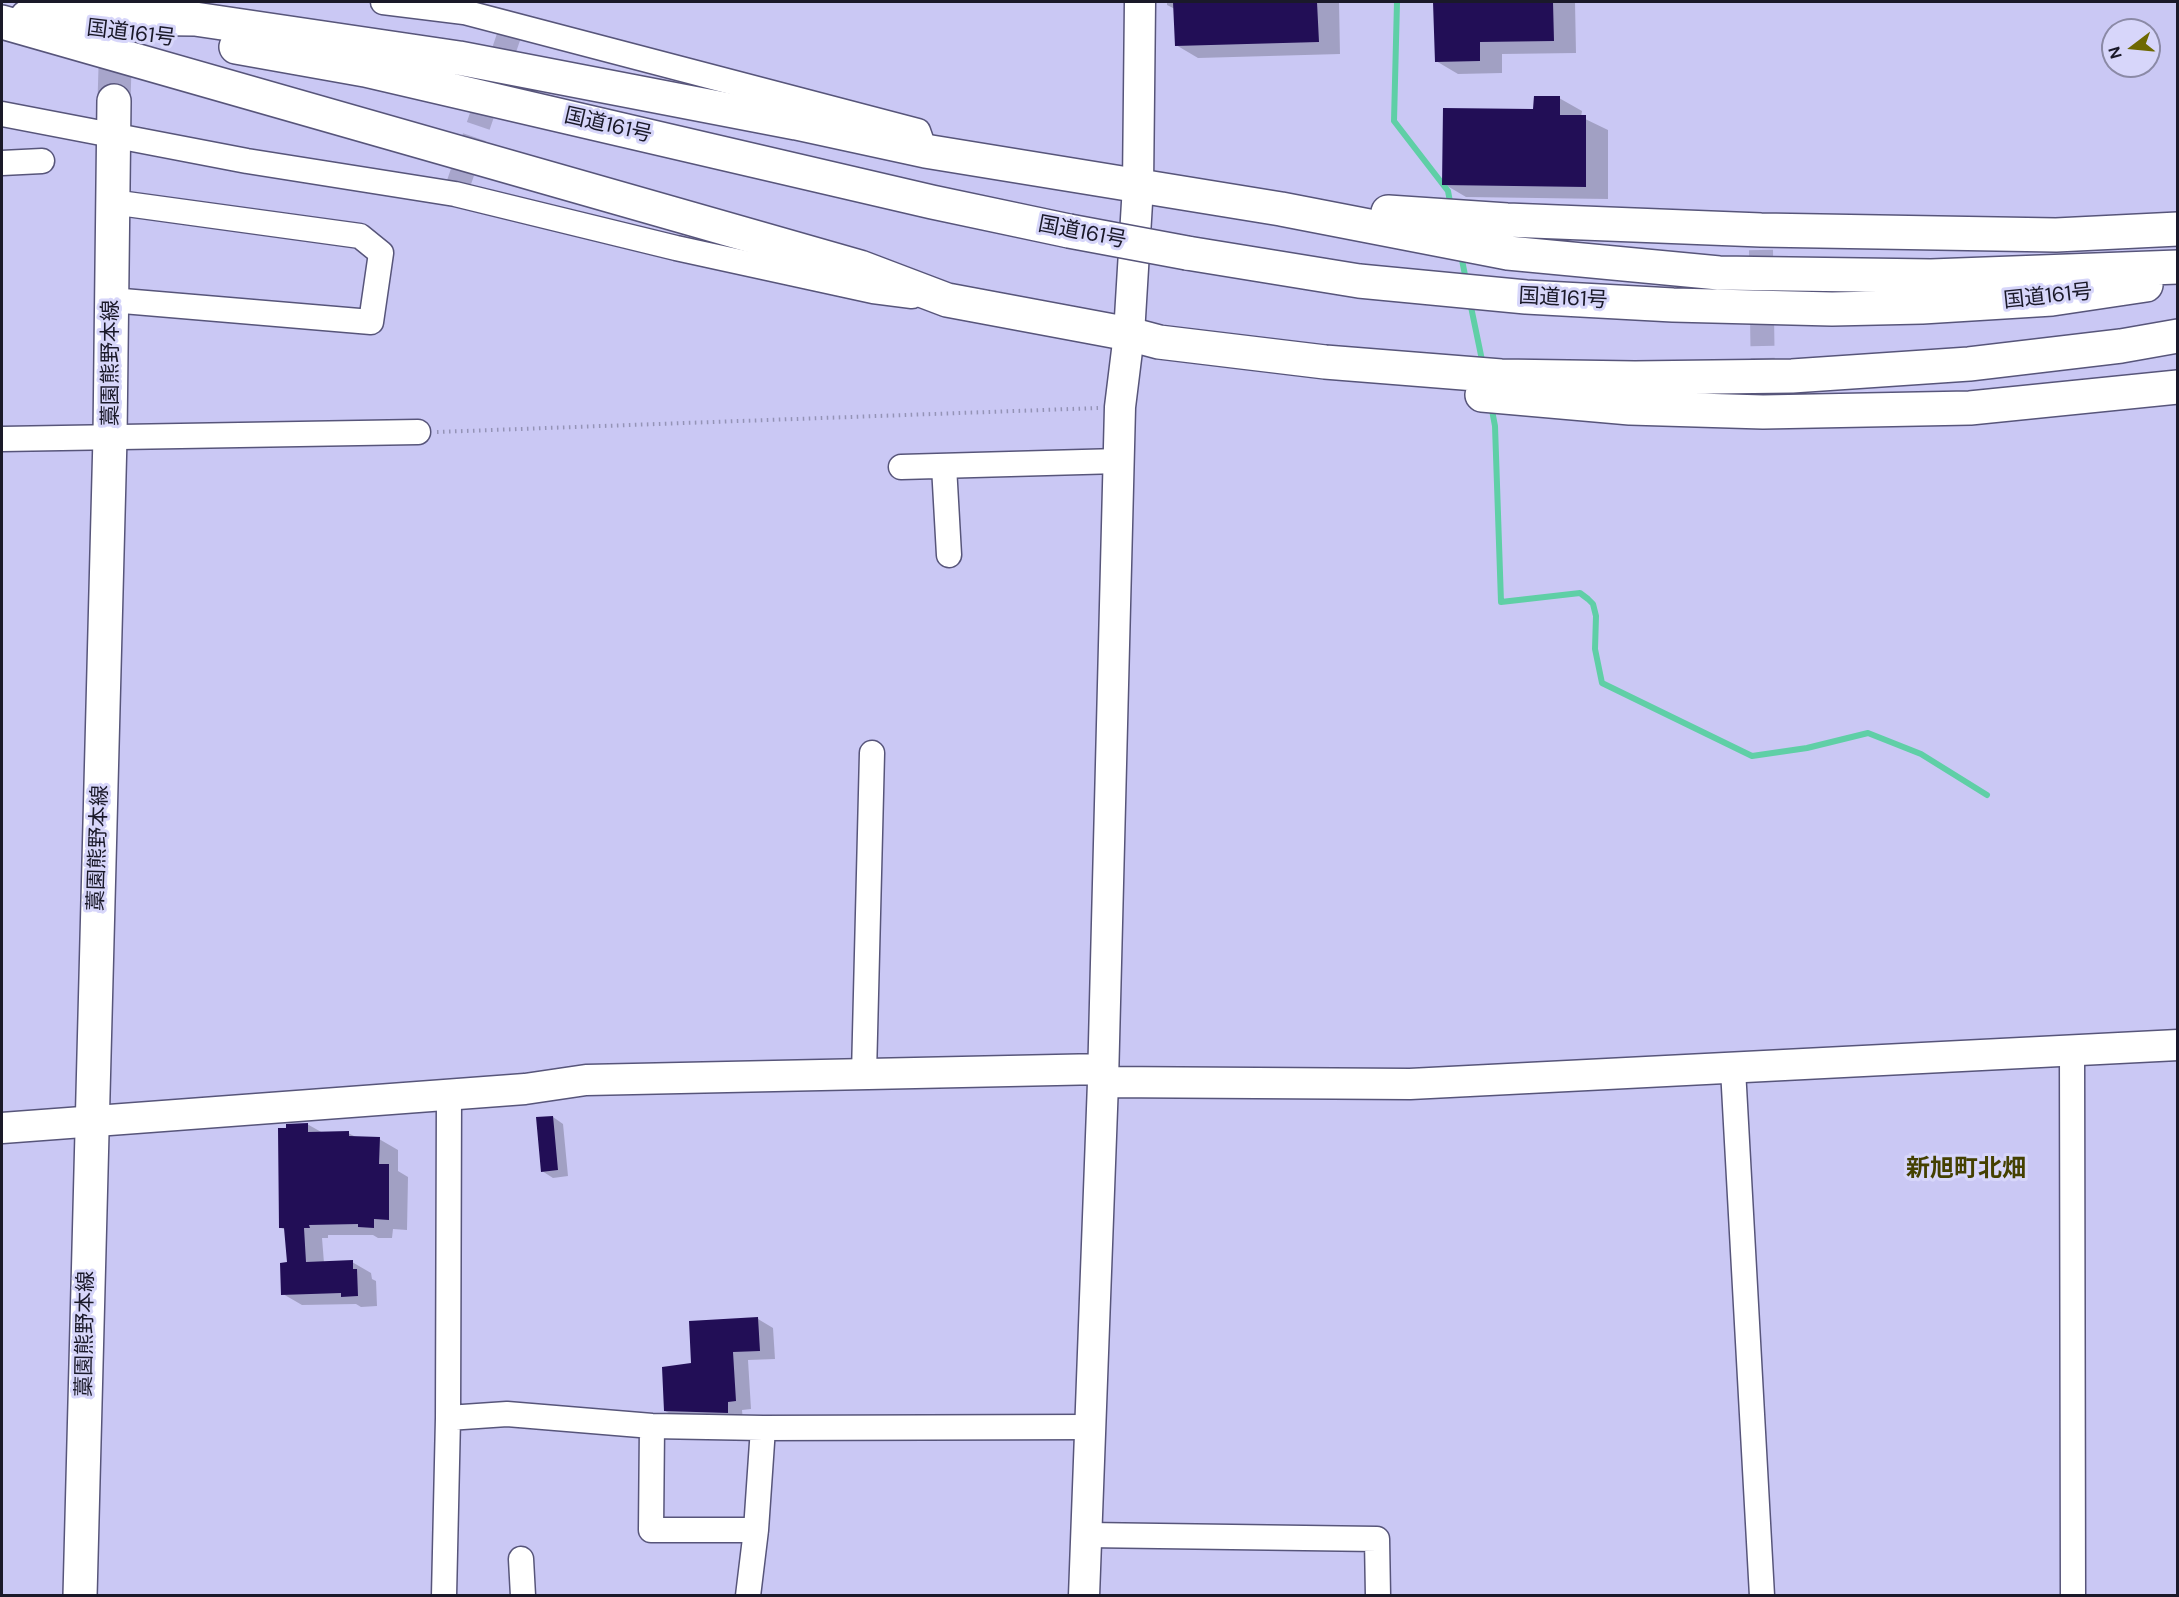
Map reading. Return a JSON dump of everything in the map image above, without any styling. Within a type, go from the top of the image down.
[{"type":"main road","points":[[2,19],[195,19],[230,24],[459,58],[796,123],[925,151],[1281,209],[1456,230],[1761,240],[2056,235],[2178,229]]},
{"type":"main road","points":[[2,19],[860,267],[947,300],[1129,334],[1159,342],[1325,362],[1342,384],[1490,386],[1792,376],[1969,364],[2121,346],[2178,336]]},
{"type":"main road","name":"国道161号","points":[[2,19],[232,47],[365,70],[932,202],[1187,253],[1359,281],[1470,292],[1673,305],[1832,309],[2052,299],[2178,280]]},
{"type":"main road","name":"藁園熊野本線","points":[[80,1596],[110,437],[113,117]]},
{"type":"main road","points":[[1456,230],[1508,253],[1719,273],[1932,276],[2178,267]]},
{"type":"main road","points":[[1490,386],[1630,408],[1763,412],[1970,408],[2178,387]]},
{"type":"street","points":[[383,2],[464,12],[918,131],[925,151]]},
{"type":"street","points":[[1084,1596],[1103,1076],[1120,407],[1129,334],[1138,186],[1140,2]]},
{"type":"street","points":[[2,114],[113,117],[247,161],[455,194],[873,291],[947,300]]},
{"type":"street","points":[[2,163],[42,161]]},
{"type":"street","points":[[111,300],[371,322],[381,254],[360,236],[112,202]]},
{"type":"street","points":[[1763,380],[1763,412]]},
{"type":"street","points":[[2,439],[418,432]]},
{"type":"street","points":[[901,466],[1119,461]]},
{"type":"street","points":[[944,466],[949,555]]},
{"type":"street","points":[[864,1074],[872,753]]},
{"type":"street","points":[[2,1128],[525,1089],[586,1080],[864,1074],[1103,1076],[1410,1084],[2178,1045]]},
{"type":"street","points":[[2072,1049],[2073,1596]]},
{"type":"street","points":[[1733,1069],[1762,1596]]},
{"type":"street","points":[[444,1596],[448,1418],[449,1094]]},
{"type":"street","points":[[448,1418],[507,1414],[652,1426],[764,1428],[1089,1427]]},
{"type":"street","points":[[652,1426],[651,1530],[756,1530]]},
{"type":"street","points":[[748,1596],[764,1428]]},
{"type":"street","points":[[1087,1535],[1377,1539],[1378,1596]]},
{"type":"street","points":[[521,1559],[523,1596]]},
{"type":"path","points":[[418,432],[1120,407]]},
{"type":"building","points":[[1173,2],[1317,2],[1319,42],[1175,46]]},
{"type":"building","points":[[1433,2],[1553,2],[1554,41],[1480,42],[1480,61],[1435,62]]},
{"type":"building","points":[[1534,96],[1560,96],[1560,115],[1586,115],[1586,187],[1442,185],[1443,108],[1533,109]]},
{"type":"building","points":[[553,1116],[558,1170],[541,1172],[536,1117]]},
{"type":"building","points":[[308,1123],[308,1132],[349,1131],[349,1136],[380,1137],[379,1164],[389,1164],[389,1220],[374,1219],[374,1228],[358,1227],[358,1224],[309,1225],[310,1228],[304,1228],[306,1262],[353,1260],[353,1269],[357,1269],[358,1296],[341,1297],[341,1293],[281,1295],[280,1263],[287,1262],[284,1228],[279,1228],[278,1128],[286,1128],[286,1124]]},
{"type":"building","points":[[758,1317],[760,1351],[733,1352],[736,1401],[728,1402],[728,1413],[664,1411],[662,1367],[691,1363],[689,1321]]},
{"type":"waterway","points":[[1397,2],[1394,121],[1448,191],[1451,207]]},
{"type":"waterway","points":[[1461,255],[1466,280]]},
{"type":"waterway","points":[[1470,302],[1483,365]]},
{"type":"waterway","points":[[1491,405],[1495,426],[1501,602],[1580,593],[1588,599],[1593,604],[1596,616],[1595,649],[1602,683],[1752,756],[1807,748],[1868,733],[1921,754],[1987,795]]},
{"type":"tunnel","points":[[114,101],[117,2]]},
{"type":"tunnel","points":[[455,194],[513,24]]},
{"type":"tunnel","points":[[1761,250],[1763,380]]},
{"type":"district","name":"新旭町北畑","points":[[1966,1170]]}]
